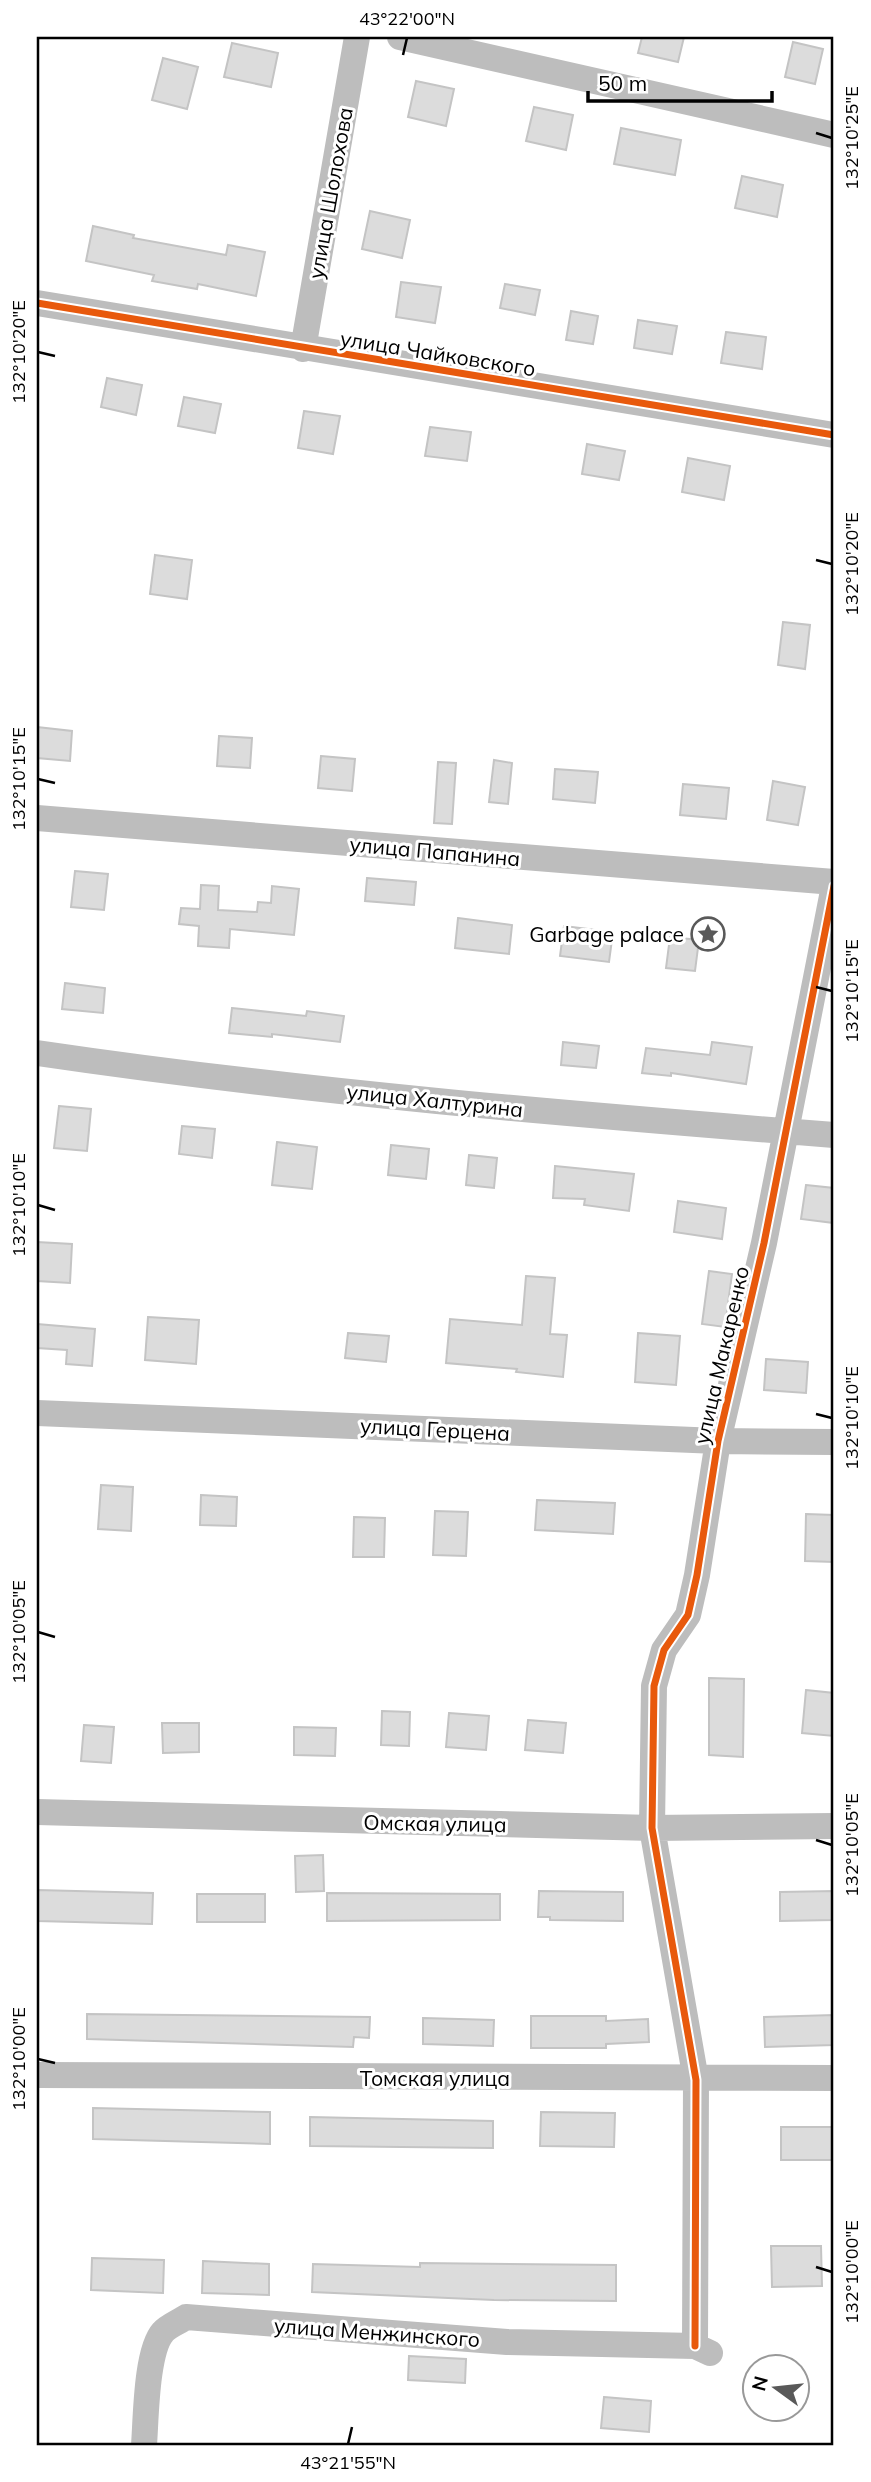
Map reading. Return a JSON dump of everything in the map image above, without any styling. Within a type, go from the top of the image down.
[{"type":"street","name":"улица Шолохова","points":[[303,349],[357,37]]},
{"type":"street","points":[[400,37],[834,135]]},
{"type":"street","name":"улица Чайковского","points":[[37,303],[834,435]]},
{"type":"street","name":"улица Папанина","points":[[37,818],[834,884]]},
{"type":"street","name":"улица Макаренко","points":[[703,2350],[696,2080],[652,1828],[654,1686],[664,1650],[688,1615],[698,1575],[718,1441],[764,1243],[834,884]]},
{"type":"street","name":"улица Халтурина","points":[[37,1052],[146,1069],[466,1105],[834,1135]]},
{"type":"street","name":"улица Герцена","points":[[37,1413],[718,1441],[834,1442]]},
{"type":"street","name":"Омская улица","points":[[37,1812],[652,1828],[834,1826]]},
{"type":"street","name":"Томская улица","points":[[37,2075],[696,2080],[834,2078]]},
{"type":"street","name":"улица Менжинского","points":[[144,2445],[150,2371],[162,2333],[186,2317],[506,2342],[703,2350]]},
{"type":"building","points":[[642,37],[684,37],[678,62],[638,53]]},
{"type":"building","points":[[793,42],[823,49],[815,84],[785,77]]},
{"type":"building","points":[[232,43],[278,53],[271,87],[224,77]]},
{"type":"building","points":[[163,58],[198,67],[187,109],[152,100]]},
{"type":"building","points":[[416,81],[454,89],[446,126],[408,117]]},
{"type":"building","points":[[534,107],[573,115],[566,150],[526,141]]},
{"type":"building","points":[[621,128],[681,140],[675,175],[614,164]]},
{"type":"building","points":[[742,176],[783,185],[777,217],[735,208]]},
{"type":"building","points":[[370,211],[410,220],[402,258],[362,249]]},
{"type":"building","points":[[93,226],[134,235],[133,238],[226,255],[228,245],[265,252],[256,296],[198,284],[197,289],[152,281],[154,275],[86,261]]},
{"type":"building","points":[[401,282],[441,287],[435,323],[396,317]]},
{"type":"building","points":[[505,284],[540,290],[535,315],[500,308]]},
{"type":"building","points":[[571,311],[598,316],[593,344],[566,340]]},
{"type":"building","points":[[638,320],[677,326],[672,354],[634,348]]},
{"type":"building","points":[[726,332],[766,337],[762,369],[721,363]]},
{"type":"building","points":[[107,378],[142,385],[136,415],[101,407]]},
{"type":"building","points":[[184,397],[221,404],[215,433],[178,426]]},
{"type":"building","points":[[304,411],[340,416],[333,454],[298,448]]},
{"type":"building","points":[[430,427],[471,432],[467,461],[425,456]]},
{"type":"building","points":[[587,444],[625,451],[619,480],[582,474]]},
{"type":"building","points":[[688,458],[730,466],[724,500],[682,492]]},
{"type":"building","points":[[155,555],[192,560],[187,599],[150,594]]},
{"type":"building","points":[[783,622],[810,625],[805,669],[778,665]]},
{"type":"building","points":[[37,727],[72,731],[70,761],[37,758]]},
{"type":"building","points":[[219,736],[252,738],[250,768],[217,766]]},
{"type":"building","points":[[321,756],[355,759],[352,791],[318,788]]},
{"type":"building","points":[[494,760],[512,763],[508,804],[489,802]]},
{"type":"building","points":[[438,762],[456,763],[452,824],[434,823]]},
{"type":"building","points":[[555,769],[598,772],[595,803],[553,799]]},
{"type":"building","points":[[773,781],[805,787],[798,825],[767,820]]},
{"type":"building","points":[[683,784],[729,788],[726,819],[680,815]]},
{"type":"building","points":[[75,871],[108,874],[104,910],[71,907]]},
{"type":"building","points":[[367,878],[416,882],[414,905],[365,901]]},
{"type":"building","points":[[201,885],[219,886],[218,910],[257,912],[258,902],[271,903],[272,886],[299,889],[294,935],[230,929],[229,948],[198,946],[199,926],[179,924],[181,908],[200,909]]},
{"type":"building","points":[[458,918],[512,925],[509,954],[455,948]]},
{"type":"building","points":[[564,926],[613,932],[609,962],[560,956]]},
{"type":"building","points":[[670,937],[699,940],[695,971],[666,968]]},
{"type":"building","points":[[65,983],[105,988],[103,1013],[62,1009]]},
{"type":"building","points":[[232,1008],[306,1016],[307,1011],[344,1016],[340,1042],[272,1034],[272,1037],[229,1033]]},
{"type":"building","points":[[563,1042],[599,1046],[596,1068],[561,1065]]},
{"type":"building","points":[[712,1042],[752,1047],[746,1084],[671,1073],[671,1076],[642,1073],[646,1048],[710,1055]]},
{"type":"building","points":[[59,1106],[91,1109],[87,1151],[54,1148]]},
{"type":"building","points":[[182,1126],[215,1129],[212,1158],[179,1154]]},
{"type":"building","points":[[277,1142],[317,1147],[312,1189],[272,1185]]},
{"type":"building","points":[[391,1145],[429,1149],[426,1179],[388,1175]]},
{"type":"building","points":[[469,1155],[497,1158],[494,1188],[466,1185]]},
{"type":"building","points":[[555,1166],[634,1174],[629,1211],[584,1205],[585,1199],[553,1198]]},
{"type":"building","points":[[806,1185],[834,1188],[834,1223],[801,1219]]},
{"type":"building","points":[[678,1201],[726,1208],[722,1239],[674,1232]]},
{"type":"building","points":[[37,1242],[72,1244],[70,1283],[37,1281]]},
{"type":"building","points":[[709,1271],[732,1274],[725,1327],[702,1324]]},
{"type":"building","points":[[526,1276],[555,1278],[550,1334],[567,1335],[563,1377],[516,1372],[517,1369],[446,1363],[450,1319],[522,1325]]},
{"type":"building","points":[[148,1317],[199,1320],[196,1364],[145,1360]]},
{"type":"building","points":[[37,1324],[95,1329],[92,1366],[66,1364],[67,1350],[37,1348]]},
{"type":"building","points":[[348,1333],[389,1336],[386,1362],[345,1358]]},
{"type":"building","points":[[638,1333],[680,1336],[676,1385],[635,1382]]},
{"type":"building","points":[[766,1359],[808,1362],[806,1393],[764,1390]]},
{"type":"building","points":[[101,1485],[133,1487],[131,1531],[98,1529]]},
{"type":"building","points":[[201,1495],[237,1497],[236,1526],[200,1525]]},
{"type":"building","points":[[537,1500],[615,1503],[613,1534],[535,1530]]},
{"type":"building","points":[[435,1511],[468,1512],[466,1556],[433,1555]]},
{"type":"building","points":[[806,1514],[834,1515],[834,1562],[805,1561]]},
{"type":"building","points":[[354,1517],[385,1518],[384,1557],[353,1557]]},
{"type":"building","points":[[709,1678],[744,1679],[743,1757],[709,1755]]},
{"type":"building","points":[[806,1690],[834,1693],[834,1736],[802,1733]]},
{"type":"building","points":[[382,1711],[410,1712],[409,1746],[381,1745]]},
{"type":"building","points":[[449,1713],[489,1716],[486,1750],[446,1747]]},
{"type":"building","points":[[528,1720],[566,1723],[563,1753],[525,1750]]},
{"type":"building","points":[[162,1723],[199,1723],[199,1752],[163,1753]]},
{"type":"building","points":[[84,1725],[114,1727],[111,1763],[81,1761]]},
{"type":"building","points":[[294,1727],[336,1728],[335,1756],[294,1755]]},
{"type":"building","points":[[323,1855],[324,1891],[296,1892],[295,1856]]},
{"type":"building","points":[[37,1890],[153,1893],[152,1924],[37,1921]]},
{"type":"building","points":[[539,1891],[623,1892],[623,1921],[550,1920],[550,1917],[538,1917]]},
{"type":"building","points":[[834,1891],[834,1920],[780,1921],[780,1892]]},
{"type":"building","points":[[327,1893],[500,1894],[500,1920],[327,1921]]},
{"type":"building","points":[[197,1894],[265,1894],[265,1922],[197,1922]]},
{"type":"building","points":[[87,2014],[370,2017],[369,2038],[354,2037],[353,2047],[87,2039]]},
{"type":"building","points":[[834,2015],[834,2045],[765,2047],[764,2017]]},
{"type":"building","points":[[531,2016],[606,2016],[606,2021],[648,2019],[649,2042],[606,2044],[606,2048],[531,2048]]},
{"type":"building","points":[[423,2018],[494,2020],[493,2046],[423,2044]]},
{"type":"building","points":[[93,2108],[270,2112],[270,2144],[93,2139]]},
{"type":"building","points":[[541,2112],[615,2113],[614,2147],[540,2146]]},
{"type":"building","points":[[310,2117],[493,2121],[493,2148],[310,2146]]},
{"type":"building","points":[[781,2127],[834,2127],[834,2160],[781,2160]]},
{"type":"building","points":[[771,2246],[821,2246],[822,2286],[772,2287]]},
{"type":"building","points":[[92,2258],[164,2260],[163,2293],[91,2290]]},
{"type":"building","points":[[203,2261],[269,2264],[269,2295],[202,2293]]},
{"type":"building","points":[[420,2263],[616,2265],[616,2301],[494,2300],[312,2292],[313,2264],[420,2267]]},
{"type":"building","points":[[409,2356],[466,2359],[465,2383],[408,2380]]},
{"type":"building","points":[[604,2397],[651,2401],[649,2432],[601,2428]]},
{"type":"cycle path","points":[[37,303],[834,435]]},
{"type":"cycle path","points":[[695,2346],[696,2080],[652,1828],[654,1686],[664,1650],[688,1615],[718,1441],[764,1243],[834,886]]},
{"type":"place","name":"Garbage palace","points":[[708,934]]}]
